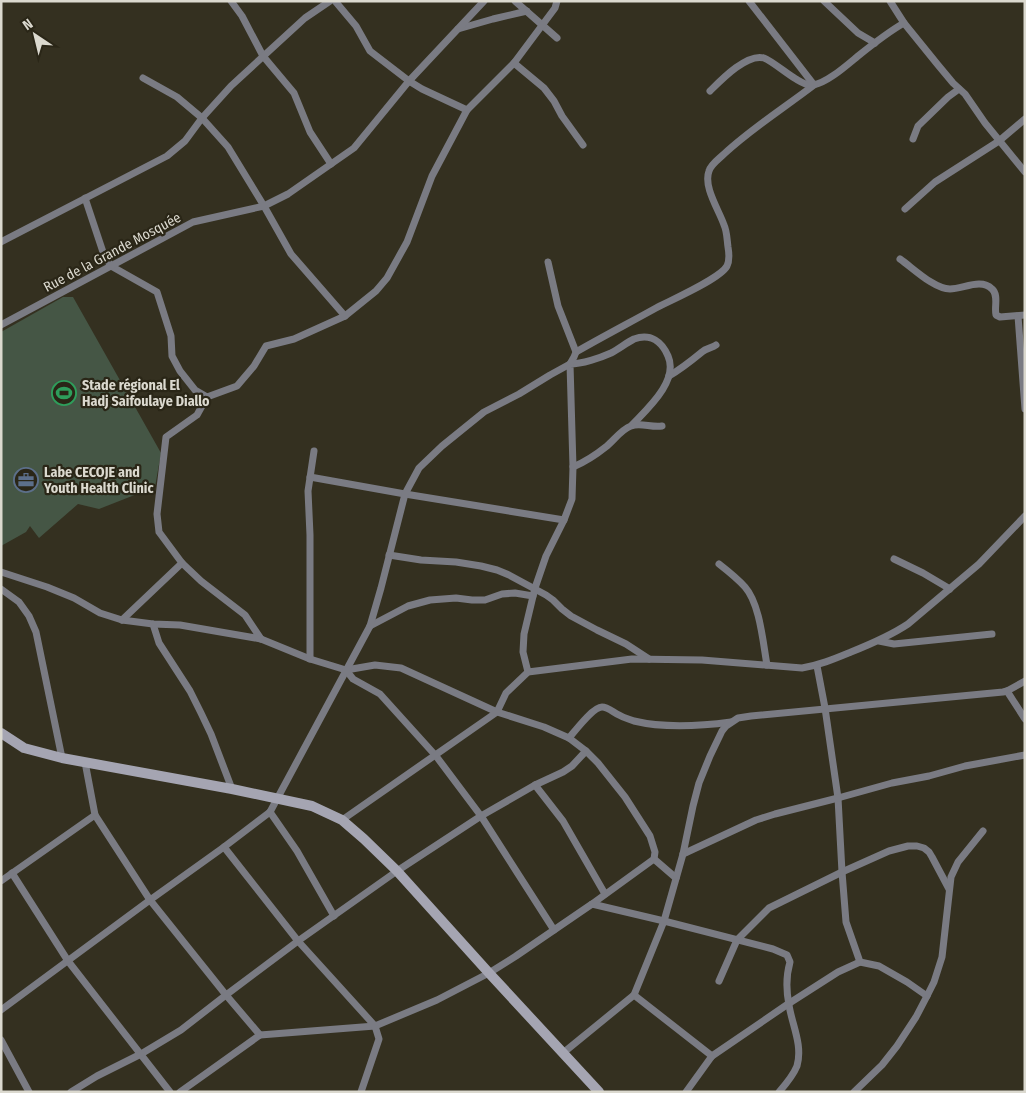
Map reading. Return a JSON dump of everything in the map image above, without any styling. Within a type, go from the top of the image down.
[{"type":"street","points":[[231,1],[242,16],[263,56],[294,93],[310,132],[331,164]]},
{"type":"street","points":[[1,242],[167,156],[185,141],[202,118],[231,86],[305,18],[330,1]]},
{"type":"street","points":[[335,1],[356,26],[370,51],[422,89],[467,110]]},
{"type":"street","name":"Rue de la Grande Mosquée","points":[[1,325],[193,222],[264,206],[288,194],[354,148],[409,81],[484,1]]},
{"type":"street","points":[[515,1],[556,38]]},
{"type":"street","points":[[261,639],[245,615],[201,581],[182,563],[159,532],[157,514],[166,437],[197,415],[207,397],[237,386],[254,366],[266,346],[294,339],[345,316],[376,290],[387,278],[407,242],[432,176],[467,110],[514,63],[555,8],[557,1]]},
{"type":"street","points":[[749,1],[814,85]]},
{"type":"street","points":[[824,1],[858,33],[875,43]]},
{"type":"street","points":[[890,1],[938,66],[965,94],[999,141],[1025,172]]},
{"type":"street","points":[[457,29],[527,11]]},
{"type":"street","points":[[1,1010],[270,812],[370,626],[405,494],[419,468],[442,446],[484,412],[570,364],[576,352],[602,336],[699,286],[721,272],[727,266],[730,256],[725,225],[712,197],[708,172],[738,142],[814,85],[840,71],[904,22]]},
{"type":"street","points":[[710,91],[722,79],[749,60],[757,57],[765,59],[804,83],[814,85]]},
{"type":"street","points":[[514,63],[544,88],[583,145]]},
{"type":"street","points":[[143,78],[177,97],[202,118],[228,147],[291,254],[345,316]]},
{"type":"street","points":[[913,139],[918,126],[948,97],[960,89]]},
{"type":"street","points":[[905,209],[935,182],[999,141],[1025,118]]},
{"type":"street","points":[[85,198],[104,255],[111,266],[157,292],[171,336],[172,356],[180,371],[195,390],[207,397]]},
{"type":"street","points":[[900,259],[937,286],[950,289],[981,284],[992,288],[996,294],[996,315],[1000,317],[1022,316],[1025,408]]},
{"type":"street","points":[[548,262],[558,306],[576,352]]},
{"type":"street","points":[[570,364],[577,364],[611,353],[635,339],[643,338],[651,338],[660,342],[669,358],[669,376],[660,393],[632,425],[606,446],[574,467]]},
{"type":"street","points":[[669,376],[686,366],[705,350],[716,345]]},
{"type":"street","points":[[528,672],[523,652],[524,634],[534,593],[546,556],[572,499],[574,467],[570,364]]},
{"type":"street","points":[[632,425],[662,426]]},
{"type":"street","points":[[310,659],[308,491],[314,451]]},
{"type":"street","points":[[310,477],[564,520]]},
{"type":"street","points":[[342,820],[498,712],[506,693],[528,672],[632,659],[702,660],[802,668],[817,666],[879,641],[908,624],[980,564],[1025,516]]},
{"type":"street","points":[[389,555],[421,560],[456,562],[497,570],[509,575],[534,593],[553,600],[571,616],[626,644],[649,659]]},
{"type":"street","points":[[894,559],[950,589]]},
{"type":"street","points":[[122,620],[182,563]]},
{"type":"street","points":[[719,564],[740,582],[750,594],[757,612],[767,665]]},
{"type":"street","points":[[1,572],[47,587],[74,598],[100,614],[122,620],[180,625],[261,639],[310,659],[346,670],[375,665],[401,668],[498,712],[544,727],[569,738],[598,763],[625,797],[650,836],[655,852],[654,859],[592,904],[489,973],[437,1000],[375,1026],[260,1035],[180,1092]]},
{"type":"street","points":[[1,589],[19,602],[29,616],[36,632],[62,758]]},
{"type":"street","points":[[370,626],[408,606],[430,600],[456,598],[485,600],[502,594],[534,593]]},
{"type":"street","points":[[153,624],[159,642],[201,712],[232,789]]},
{"type":"street","points":[[879,641],[894,644],[992,634]]},
{"type":"street","points":[[817,666],[838,798],[846,922],[860,962]]},
{"type":"street","points":[[346,670],[353,679],[380,694],[436,756],[481,816],[554,930]]},
{"type":"street","points":[[563,1053],[634,995],[664,921],[683,854],[692,806],[699,784],[722,731],[731,722],[738,718],[751,716],[1007,691],[1025,681]]},
{"type":"street","points":[[1007,691],[1025,719]]},
{"type":"street","points":[[569,738],[592,712],[602,707],[636,721],[702,725],[731,722]]},
{"type":"street","points":[[1,733],[24,748],[62,758],[277,798],[312,806],[342,820],[398,871],[598,1092]]},
{"type":"street","points":[[71,1092],[96,1076],[141,1054],[182,1030],[298,941],[398,871],[481,816],[535,785],[563,772],[572,766],[586,751]]},
{"type":"street","points":[[683,854],[756,820],[775,814],[964,766],[1025,755]]},
{"type":"street","points":[[84,762],[95,816],[150,900],[260,1035]]},
{"type":"street","points":[[535,785],[563,821],[605,894]]},
{"type":"street","points":[[270,812],[296,851],[334,916]]},
{"type":"street","points":[[1,880],[95,816]]},
{"type":"street","points":[[854,1092],[882,1065],[897,1046],[927,996],[942,956],[948,889],[951,877],[958,862],[983,831]]},
{"type":"street","points":[[719,981],[737,940],[769,908],[889,851],[908,846],[924,848],[938,866],[948,889]]},
{"type":"street","points":[[224,847],[298,941],[375,1026],[379,1039],[361,1092]]},
{"type":"street","points":[[654,859],[676,878]]},
{"type":"street","points":[[12,873],[68,961],[170,1092]]},
{"type":"street","points":[[592,904],[772,949],[790,959],[786,979],[788,1004],[799,1055],[792,1077],[779,1092]]},
{"type":"street","points":[[686,1092],[712,1056],[838,972],[860,962],[879,966],[908,982],[927,996]]},
{"type":"street","points":[[634,995],[712,1056]]},
{"type":"street","points":[[1,1040],[29,1092]]},
{"type":"green space","name":"Stade régional El Hadj Saifoulaye Diallo","points":[[63,297],[73,297],[161,453],[155,487],[99,509],[78,504],[39,538],[30,526],[26,532],[1,546],[1,332]]},
{"type":"place","name":"Stade régional El Hadj Saifoulaye Diallo","points":[[64,393]]},
{"type":"place","name":"Labe CECOJE and Youth Health Clinic","points":[[26,480]]}]
